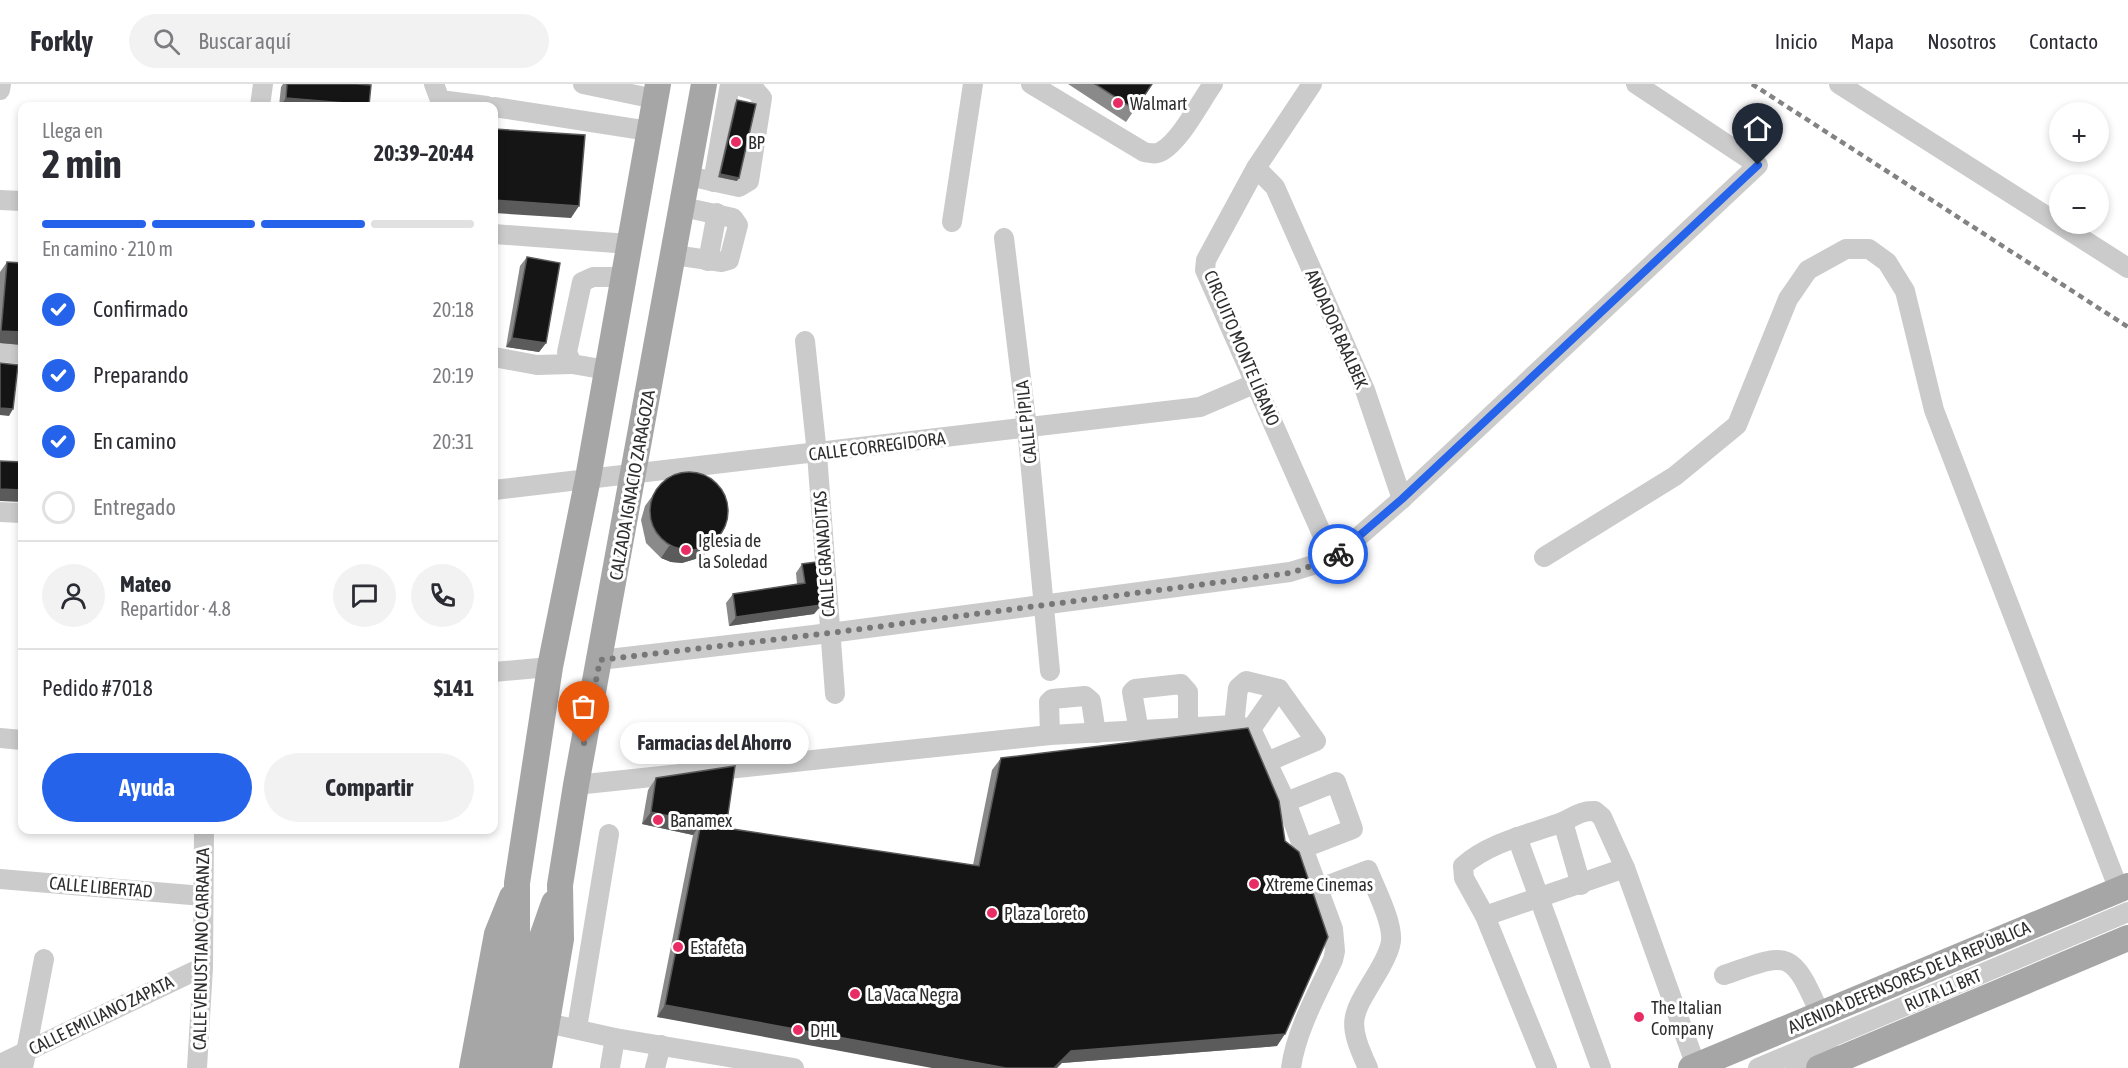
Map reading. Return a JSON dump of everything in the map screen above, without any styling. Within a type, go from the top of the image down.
[{"type":"main road","name":"CALZADA IGNACIO ZARAGOZA","points":[[512,1062],[541,940],[560,885],[576,785],[704,84]]},
{"type":"main road","points":[[512,1062],[518,883],[550,666],[588,478],[656,92]]},
{"type":"main road","points":[[472,1068],[497,934],[518,883]]},
{"type":"main road","name":"CALZADA IGNACIO ZARAGOZA","points":[[512,1062],[547,1023],[561,939],[560,885]]},
{"type":"main road","name":"AVENIDA DEFENSORES DE LA REPÚBLICA","points":[[1693,1067],[1820,1014],[2125,896]]},
{"type":"main road","points":[[1819,1068],[2128,938]]},
{"type":"street","points":[[0,90],[1,84]]},
{"type":"street","points":[[261,102],[263,84]]},
{"type":"street","points":[[434,84],[440,100],[456,102]]},
{"type":"street","points":[[583,84],[656,92]]},
{"type":"street","points":[[688,176],[713,182],[739,187],[749,182],[762,98],[756,91],[731,84],[713,182]]},
{"type":"street","points":[[952,222],[973,84]]},
{"type":"street","points":[[1031,84],[1144,152],[1153,154],[1161,152],[1174,140],[1213,84]]},
{"type":"street","name":"CIRCUITO MONTE LÍBANO","points":[[1312,84],[1256,168],[1206,260],[1206,270],[1333,559]]},
{"type":"street","points":[[600,660],[830,633],[1290,573],[1333,559],[1402,499],[1758,165],[1636,84]]},
{"type":"street","points":[[1839,84],[2128,268]]},
{"type":"street","points":[[498,108],[649,130]]},
{"type":"street","name":"ANDADOR BAALBEK","points":[[1256,168],[1275,187],[1365,390],[1402,499]]},
{"type":"street","points":[[0,200],[18,201]]},
{"type":"street","points":[[674,255],[708,261],[717,213],[683,207]]},
{"type":"street","points":[[498,234],[629,244]]},
{"type":"street","name":"CALLE PÍPILA","points":[[1004,238],[1027,428],[1050,671]]},
{"type":"street","points":[[1544,557],[1675,476],[1737,425],[1788,299],[1808,270],[1846,249],[1869,249],[1887,262],[1905,291],[1934,410],[2125,896]]},
{"type":"street","points":[[572,364],[567,352],[582,282],[593,277],[623,277]]},
{"type":"street","name":"CALLE GRANADITAS","points":[[805,341],[817,454],[835,694]]},
{"type":"street","points":[[0,352],[18,354]]},
{"type":"street","points":[[498,358],[537,365],[572,364],[606,370]]},
{"type":"street","name":"CALLE CORREGIDORA","points":[[498,489],[817,454],[1200,407],[1256,383]]},
{"type":"street","points":[[0,512],[18,513]]},
{"type":"street","points":[[498,672],[550,666]]},
{"type":"street","points":[[1267,762],[1316,741],[1279,689],[1246,681],[1238,688],[1243,727],[1267,762],[1286,802],[1320,888],[1333,929],[1335,951],[1304,1025],[1291,1068]]},
{"type":"street","points":[[1139,731],[1132,692],[1135,689],[1181,684],[1188,692],[1188,729]]},
{"type":"street","points":[[576,785],[1050,735],[1243,727],[1279,689]]},
{"type":"street","points":[[1050,735],[1049,702],[1052,699],[1085,696],[1091,702],[1096,733]]},
{"type":"street","points":[[0,738],[18,740]]},
{"type":"street","points":[[1286,802],[1336,782],[1353,829],[1304,848]]},
{"type":"street","points":[[1547,1068],[1485,916],[1464,878],[1463,866],[1472,858],[1517,837],[1563,822],[1585,811],[1594,811],[1602,817],[1625,868],[1693,1067]]},
{"type":"street","points":[[1563,822],[1581,885]]},
{"type":"street","name":"CALLE VENUSTIANO CARRANZA","points":[[197,1068],[203,967],[204,834]]},
{"type":"street","points":[[577,1028],[609,834]]},
{"type":"street","points":[[1517,837],[1601,1068]]},
{"type":"street","points":[[1485,916],[1541,899],[1625,868]]},
{"type":"street","points":[[1320,888],[1368,870],[1388,922],[1391,940],[1387,956],[1356,1010],[1352,1022],[1355,1040],[1368,1068]]},
{"type":"street","name":"CALLE LIBERTAD","points":[[0,879],[203,896]]},
{"type":"street","name":"RUTA L1 BRT","points":[[1758,1068],[2125,896]]},
{"type":"street","name":"RUTA L1 BRT","points":[[1795,1068],[2128,928]]},
{"type":"street","points":[[25,1059],[44,959]]},
{"type":"street","points":[[1724,975],[1772,959],[1785,960],[1795,967],[1809,989],[1820,1014]]},
{"type":"street","name":"CALLE EMILIANO ZAPATA","points":[[0,1064],[25,1059],[203,967]]},
{"type":"street","points":[[547,1023],[660,1045],[706,1061],[793,1068]]},
{"type":"street","points":[[610,1067],[615,1038]]},
{"type":"street","points":[[655,1068],[660,1045]]},
{"type":"building","points":[[287,84],[371,85],[369,102],[286,98]]},
{"type":"building","points":[[1095,84],[1152,84],[1135,110]]},
{"type":"building","name":"BP","points":[[737,100],[756,104],[739,178],[720,174]]},
{"type":"building","points":[[498,129],[585,135],[579,206],[498,200]]},
{"type":"building","points":[[527,257],[560,263],[546,343],[512,338]]},
{"type":"building","points":[[7,262],[18,263],[18,332],[1,331]]},
{"type":"building","points":[[0,363],[18,365],[13,409],[0,408]]},
{"type":"building","points":[[0,461],[18,462],[18,490],[0,489]]},
{"type":"building","points":[[689,472],[704,475],[717,483],[725,496],[728,511],[725,526],[717,539],[704,547],[689,550],[674,547],[661,539],[653,526],[650,511],[653,496],[661,483],[674,475]]},
{"type":"building","points":[[823,561],[828,596],[821,605],[736,617],[733,594],[805,583],[802,564]]},
{"type":"building","name":"Plaza Loreto","points":[[1248,728],[1279,801],[1285,841],[1299,852],[1328,937],[1285,1034],[1071,1051],[1054,1068],[1006,1068],[665,1005],[701,823],[651,812],[656,778],[735,766],[726,828],[979,866],[1001,758]]},
{"type":"railway","points":[[1752,84],[2128,327]]},
{"type":"way so far","points":[[584,743],[600,660],[830,633],[1290,573],[1333,559],[1338,554]]},
{"type":"place","name":"Walmart","points":[[1118,103]]},
{"type":"place","name":"BP","points":[[736,142]]},
{"type":"place","name":"Iglesia de la Soledad","points":[[686,550]]},
{"type":"place","name":"Farmacias del Ahorro","points":[[584,743]]},
{"type":"place","name":"Banamex","points":[[658,820]]},
{"type":"place","name":"Xtreme Cinemas","points":[[1254,884]]},
{"type":"place","name":"Plaza Loreto","points":[[992,913]]},
{"type":"place","name":"Estafeta","points":[[678,947]]},
{"type":"place","name":"La Vaca Negra","points":[[855,994]]},
{"type":"place","name":"The Italian Company","points":[[1639,1017]]},
{"type":"place","name":"DHL","points":[[798,1030]]},
{"type":"route","points":[[1338,554],[1402,499],[1758,165]]}]
